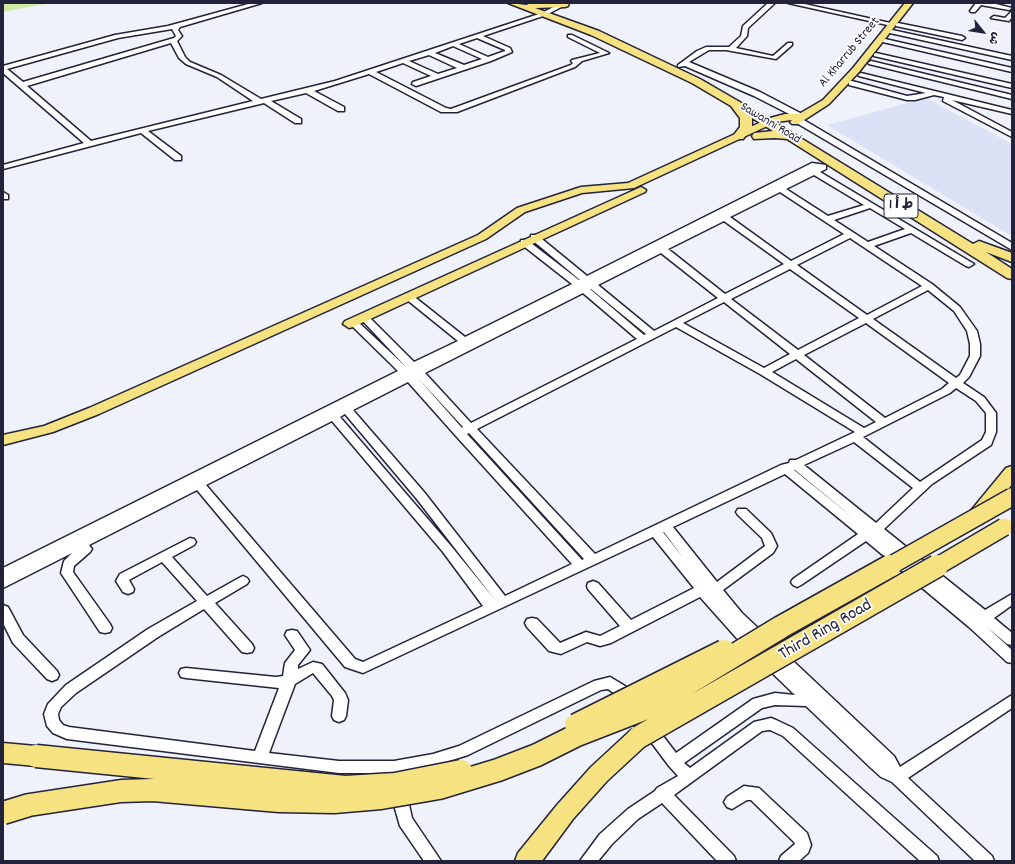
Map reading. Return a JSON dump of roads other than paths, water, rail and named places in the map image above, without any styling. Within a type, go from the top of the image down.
[{"type":"highway","name":"Sawanni Road","points":[[513,3],[568,18],[665,62],[733,102],[775,124],[790,137],[965,242],[1012,268]]},
{"type":"highway","name":"Sawanni Road","points":[[528,4],[546,13],[665,62],[682,65],[965,242],[1012,275]]},
{"type":"highway","points":[[528,4],[565,4],[562,13],[568,18]]},
{"type":"highway","points":[[733,102],[743,112],[747,122],[746,127],[739,136]]},
{"type":"highway","points":[[758,136],[775,134],[790,137]]},
{"type":"highway","points":[[965,242],[1012,258]]},
{"type":"highway","points":[[965,242],[995,269],[1012,288]]},
{"type":"highway","name":"Third Ring Road","points":[[3,813],[29,805],[79,796],[121,791],[153,790],[278,801],[357,801],[440,788],[498,770],[649,707],[781,627],[975,519],[1009,484]]},
{"type":"highway","name":"Third Ring Road","points":[[527,861],[565,812],[599,774],[639,736],[1009,526]]},
{"type":"highway","points":[[3,753],[305,784],[345,787],[395,784],[444,775],[514,755],[635,696],[690,666],[781,627]]},
{"type":"main road","name":"Al Kharrub Street","points":[[775,124],[800,118],[826,102],[860,72],[874,59],[909,3]]},
{"type":"main road","name":"Al Kharrub Street","points":[[826,102],[836,99],[852,83],[894,27],[915,3]]},
{"type":"main road","points":[[355,321],[529,240],[676,169],[739,136],[775,124]]},
{"type":"main road","points":[[3,440],[48,429],[94,411],[482,237],[498,227],[510,216],[521,210],[581,190],[630,186],[758,136],[775,124]]},
{"type":"street","points":[[3,69],[122,34],[177,26],[259,3]]},
{"type":"street","points":[[731,49],[744,36],[745,28],[772,3]]},
{"type":"street","points":[[791,3],[894,27],[1012,58]]},
{"type":"street","points":[[972,11],[980,3],[1011,10],[1006,20],[994,18]]},
{"type":"street","points":[[3,167],[142,130],[308,91],[404,61],[546,13],[565,4]]},
{"type":"street","points":[[22,85],[173,40],[179,36],[175,30],[177,26]]},
{"type":"street","points":[[894,27],[962,38]]},
{"type":"street","points":[[416,84],[506,54],[509,50],[477,36]]},
{"type":"street","points":[[370,72],[444,110],[458,110],[573,66],[579,61],[604,54],[605,52],[570,36]]},
{"type":"street","points":[[173,40],[182,58],[188,63],[219,76],[298,121]]},
{"type":"street","points":[[885,41],[1012,70]]},
{"type":"street","points":[[453,44],[489,60]]},
{"type":"street","points":[[682,65],[704,49],[717,47],[774,58],[790,44]]},
{"type":"street","points":[[428,52],[464,68]]},
{"type":"street","points":[[874,59],[928,67],[1012,86]]},
{"type":"street","points":[[874,59],[922,75],[1012,97]]},
{"type":"street","points":[[404,61],[438,77]]},
{"type":"street","points":[[682,65],[758,94],[1012,247]]},
{"type":"street","points":[[922,75],[928,67]]},
{"type":"street","points":[[3,69],[90,144]]},
{"type":"street","points":[[860,72],[934,93],[1012,112]]},
{"type":"street","points":[[965,86],[971,77]]},
{"type":"street","points":[[852,83],[911,98],[934,93]]},
{"type":"street","points":[[308,91],[341,109]]},
{"type":"street","points":[[981,118],[1001,94]]},
{"type":"street","points":[[945,95],[947,101],[1012,135]]},
{"type":"street","points":[[142,130],[178,158]]},
{"type":"street","points":[[3,574],[80,539],[660,248],[815,165],[823,168],[722,216]]},
{"type":"street","points":[[815,172],[969,264]]},
{"type":"street","points":[[195,481],[353,665],[363,668],[593,560],[790,465],[884,423],[957,384],[970,368],[975,356],[975,344],[972,331],[957,309],[929,286],[781,189]]},
{"type":"street","points":[[828,219],[871,205]]},
{"type":"street","points":[[722,216],[980,399],[991,413],[992,420],[989,437],[980,447],[945,469],[872,531],[797,582]]},
{"type":"street","points":[[867,245],[912,230]]},
{"type":"street","points":[[465,431],[851,234]]},
{"type":"street","points":[[529,240],[586,285],[649,338]]},
{"type":"street","points":[[660,248],[884,423]]},
{"type":"street","points":[[764,372],[865,318],[929,286]]},
{"type":"street","points":[[408,296],[468,344]]},
{"type":"street","points":[[355,321],[411,372],[465,431],[580,565]]},
{"type":"street","points":[[676,323],[764,372],[858,434],[921,488]]},
{"type":"street","points":[[344,406],[420,495],[503,602]]},
{"type":"street","points":[[331,413],[447,549],[491,607]]},
{"type":"street","points":[[465,431],[593,560]]},
{"type":"street","points":[[790,465],[980,620],[1012,640]]},
{"type":"street","points":[[532,623],[554,647],[558,650],[564,649],[586,637],[603,641],[628,626],[708,590],[769,550],[771,546],[767,536],[742,512]]},
{"type":"street","points":[[660,528],[708,590],[727,620],[814,697],[881,768],[897,777],[986,861]]},
{"type":"street","points":[[3,582],[80,539]]},
{"type":"street","points":[[80,539],[86,549],[68,564],[67,573],[105,628]]},
{"type":"street","points":[[128,589],[122,581],[124,577],[190,542]]},
{"type":"street","points":[[164,556],[247,648]]},
{"type":"street","points":[[243,581],[206,601],[137,643],[62,696],[55,704],[51,714],[52,722],[58,729],[67,733],[260,758],[339,767],[394,766],[433,760],[463,751],[604,683],[610,683],[620,690],[674,762],[688,777]]},
{"type":"street","points":[[593,586],[628,626]]},
{"type":"street","points":[[980,620],[1012,599]]},
{"type":"street","points":[[3,610],[18,640],[52,675]]},
{"type":"street","points":[[980,620],[1012,658]]},
{"type":"street","points":[[260,758],[289,680],[292,663],[303,650],[292,635]]},
{"type":"street","points":[[186,673],[272,682],[289,680],[313,667],[317,668],[338,693],[340,700],[339,716]]},
{"type":"street","points":[[674,762],[758,703],[775,699],[797,701],[814,697]]},
{"type":"street","points":[[897,777],[1012,701]]},
{"type":"street","points":[[588,861],[606,839],[633,814],[759,726],[771,724],[788,732],[931,861]]},
{"type":"street","points":[[394,766],[403,817],[411,832],[433,861]]},
{"type":"street","points":[[662,793],[728,861]]},
{"type":"street","points":[[732,802],[744,793],[754,793],[801,838],[803,845],[802,848],[788,861]]}]
